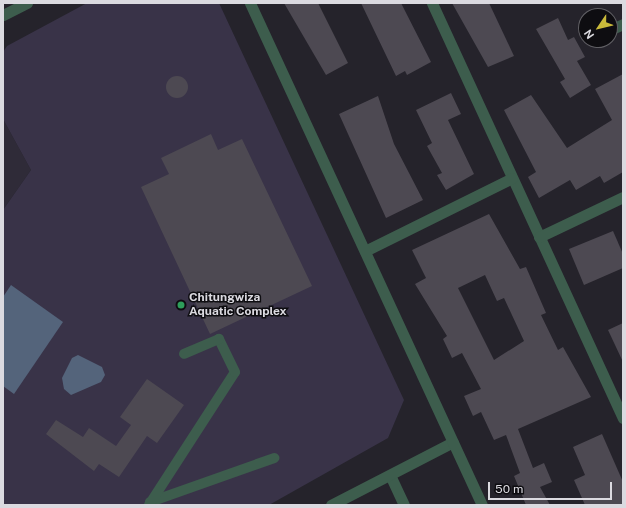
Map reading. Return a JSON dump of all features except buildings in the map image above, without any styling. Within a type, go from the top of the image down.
[{"type":"street","points":[[3,14],[26,3]]},
{"type":"street","points":[[250,3],[482,505]]},
{"type":"street","points":[[432,3],[623,418]]},
{"type":"street","points":[[365,251],[512,178]]},
{"type":"street","points":[[539,237],[623,197]]},
{"type":"street","points":[[331,505],[454,442]]},
{"type":"street","points":[[390,475],[404,505]]},
{"type":"lane","points":[[149,504],[235,372],[219,339],[184,354]]},
{"type":"lane","points":[[149,504],[274,458]]},
{"type":"shaded area","name":"Chitungwiza Aquatic Complex","points":[[87,3],[219,3],[404,400],[388,438],[269,505],[3,505],[3,210],[31,170],[3,119],[3,52],[7,46]]},
{"type":"shaded area","points":[[3,119],[31,170],[3,210]]},
{"type":"water","points":[[11,285],[63,322],[14,394],[3,386],[3,297]]},
{"type":"water","points":[[78,355],[102,367],[105,375],[101,382],[71,395],[64,389],[62,378],[72,358]]},
{"type":"place","name":"Chitungwiza Aquatic Complex","points":[[181,305]]}]
